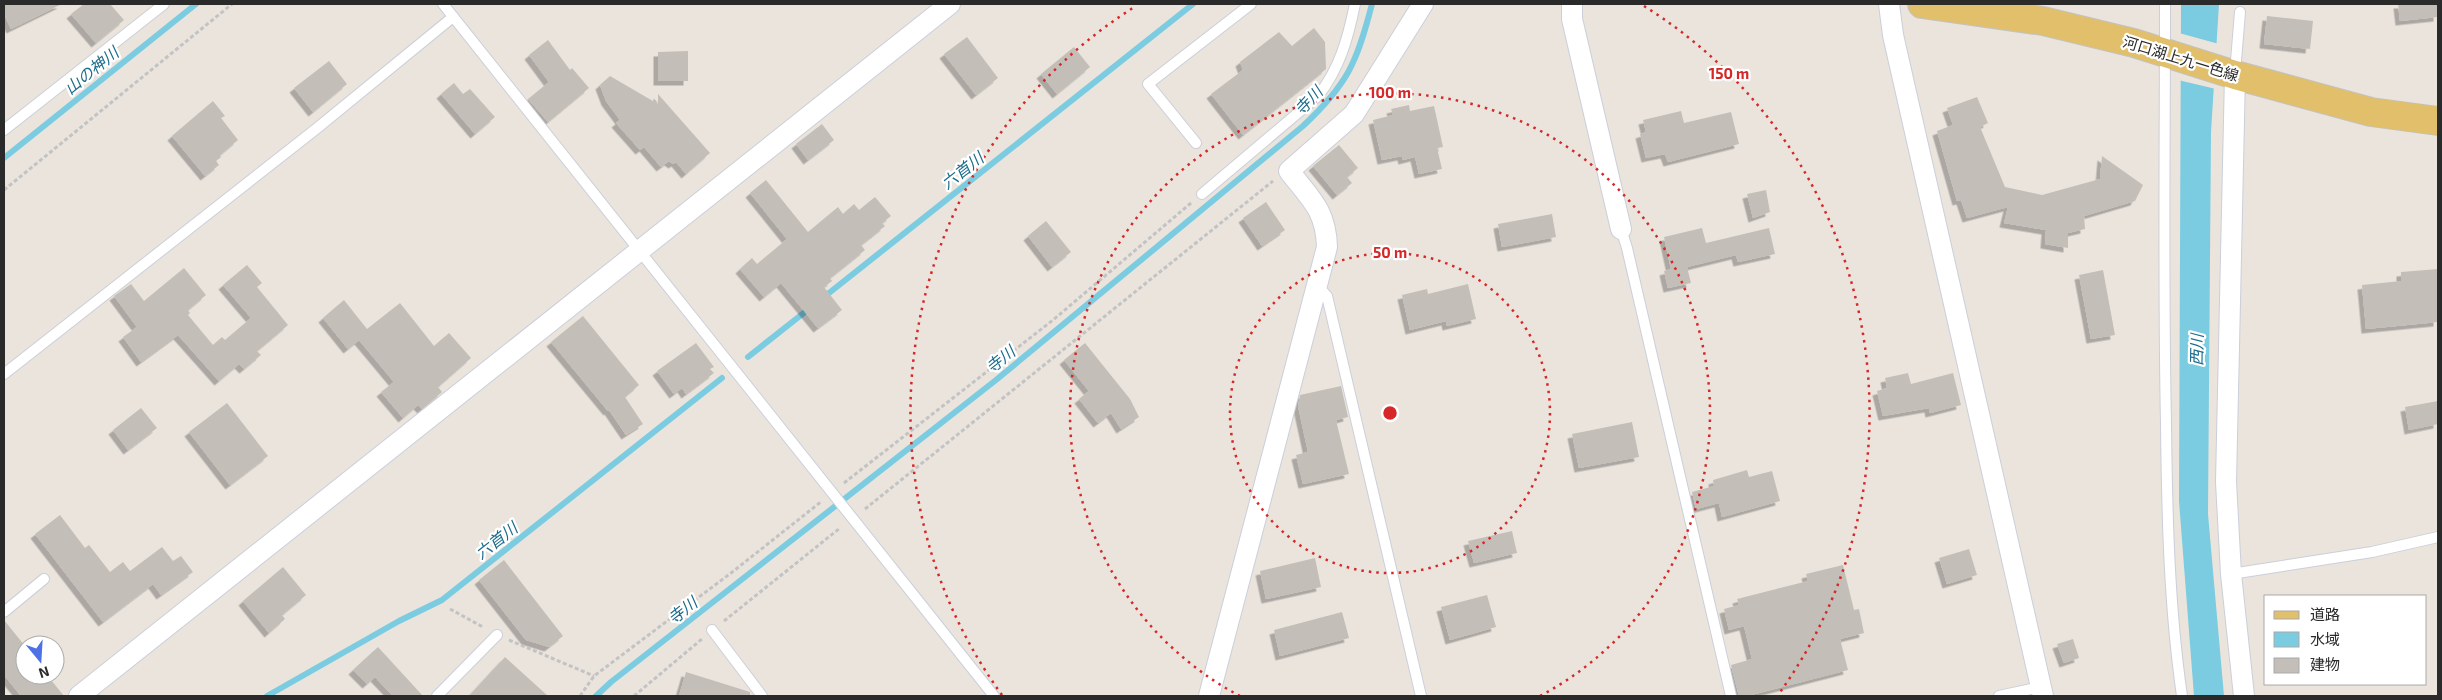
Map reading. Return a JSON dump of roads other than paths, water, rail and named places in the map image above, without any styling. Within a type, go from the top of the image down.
[{"type":"main road","name":"河口湖上九一色線","points":[[1922,4],[2043,21],[2170,53],[2229,73],[2371,112],[2438,121]]},
{"type":"street","points":[[79,696],[950,4]]},
{"type":"street","points":[[1209,696],[1327,247],[1327,236],[1321,212],[1289,171],[1354,114],[1423,4]]},
{"type":"street","points":[[1572,4],[1572,19],[1621,229]]},
{"type":"street","points":[[1889,4],[1893,35],[2042,692]]},
{"type":"street","points":[[2229,73],[2232,98],[2226,462],[2231,574],[2244,696]]},
{"type":"lane","points":[[4,130],[164,4]]},
{"type":"lane","points":[[443,4],[641,250],[994,696]]},
{"type":"lane","points":[[1196,143],[1148,84],[1250,4]]},
{"type":"lane","points":[[1202,194],[1318,96],[1331,80],[1341,58],[1355,4]]},
{"type":"lane","points":[[2165,4],[2170,53],[2165,360],[2168,532],[2176,657],[2182,696]]},
{"type":"lane","points":[[2229,73],[2240,12]]},
{"type":"lane","points":[[4,374],[316,129],[453,17]]},
{"type":"lane","points":[[1621,229],[1627,248],[1730,696]]},
{"type":"lane","points":[[1318,286],[1327,296],[1421,696]]},
{"type":"lane","points":[[2231,574],[2372,552],[2438,538]]},
{"type":"lane","points":[[4,612],[44,579]]},
{"type":"lane","points":[[712,630],[762,696]]},
{"type":"lane","points":[[438,696],[497,635]]},
{"type":"lane","points":[[1999,696],[2042,692]]},
{"type":"water","name":"西川","points":[[2181,4],[2219,4],[2211,132],[2208,514],[2224,696],[2194,696],[2179,501]]},
{"type":"waterway","name":"山の神川","points":[[4,158],[196,4]]},
{"type":"waterway","name":"六首川","points":[[824,297],[1193,4]]},
{"type":"waterway","name":"寺川","points":[[596,696],[611,682],[996,380],[1303,126],[1331,97],[1349,71],[1361,42],[1372,4]]},
{"type":"waterway","name":"六首川","points":[[748,357],[810,308]]},
{"type":"waterway","name":"六首川","points":[[267,696],[399,621],[442,600],[722,378]]}]
